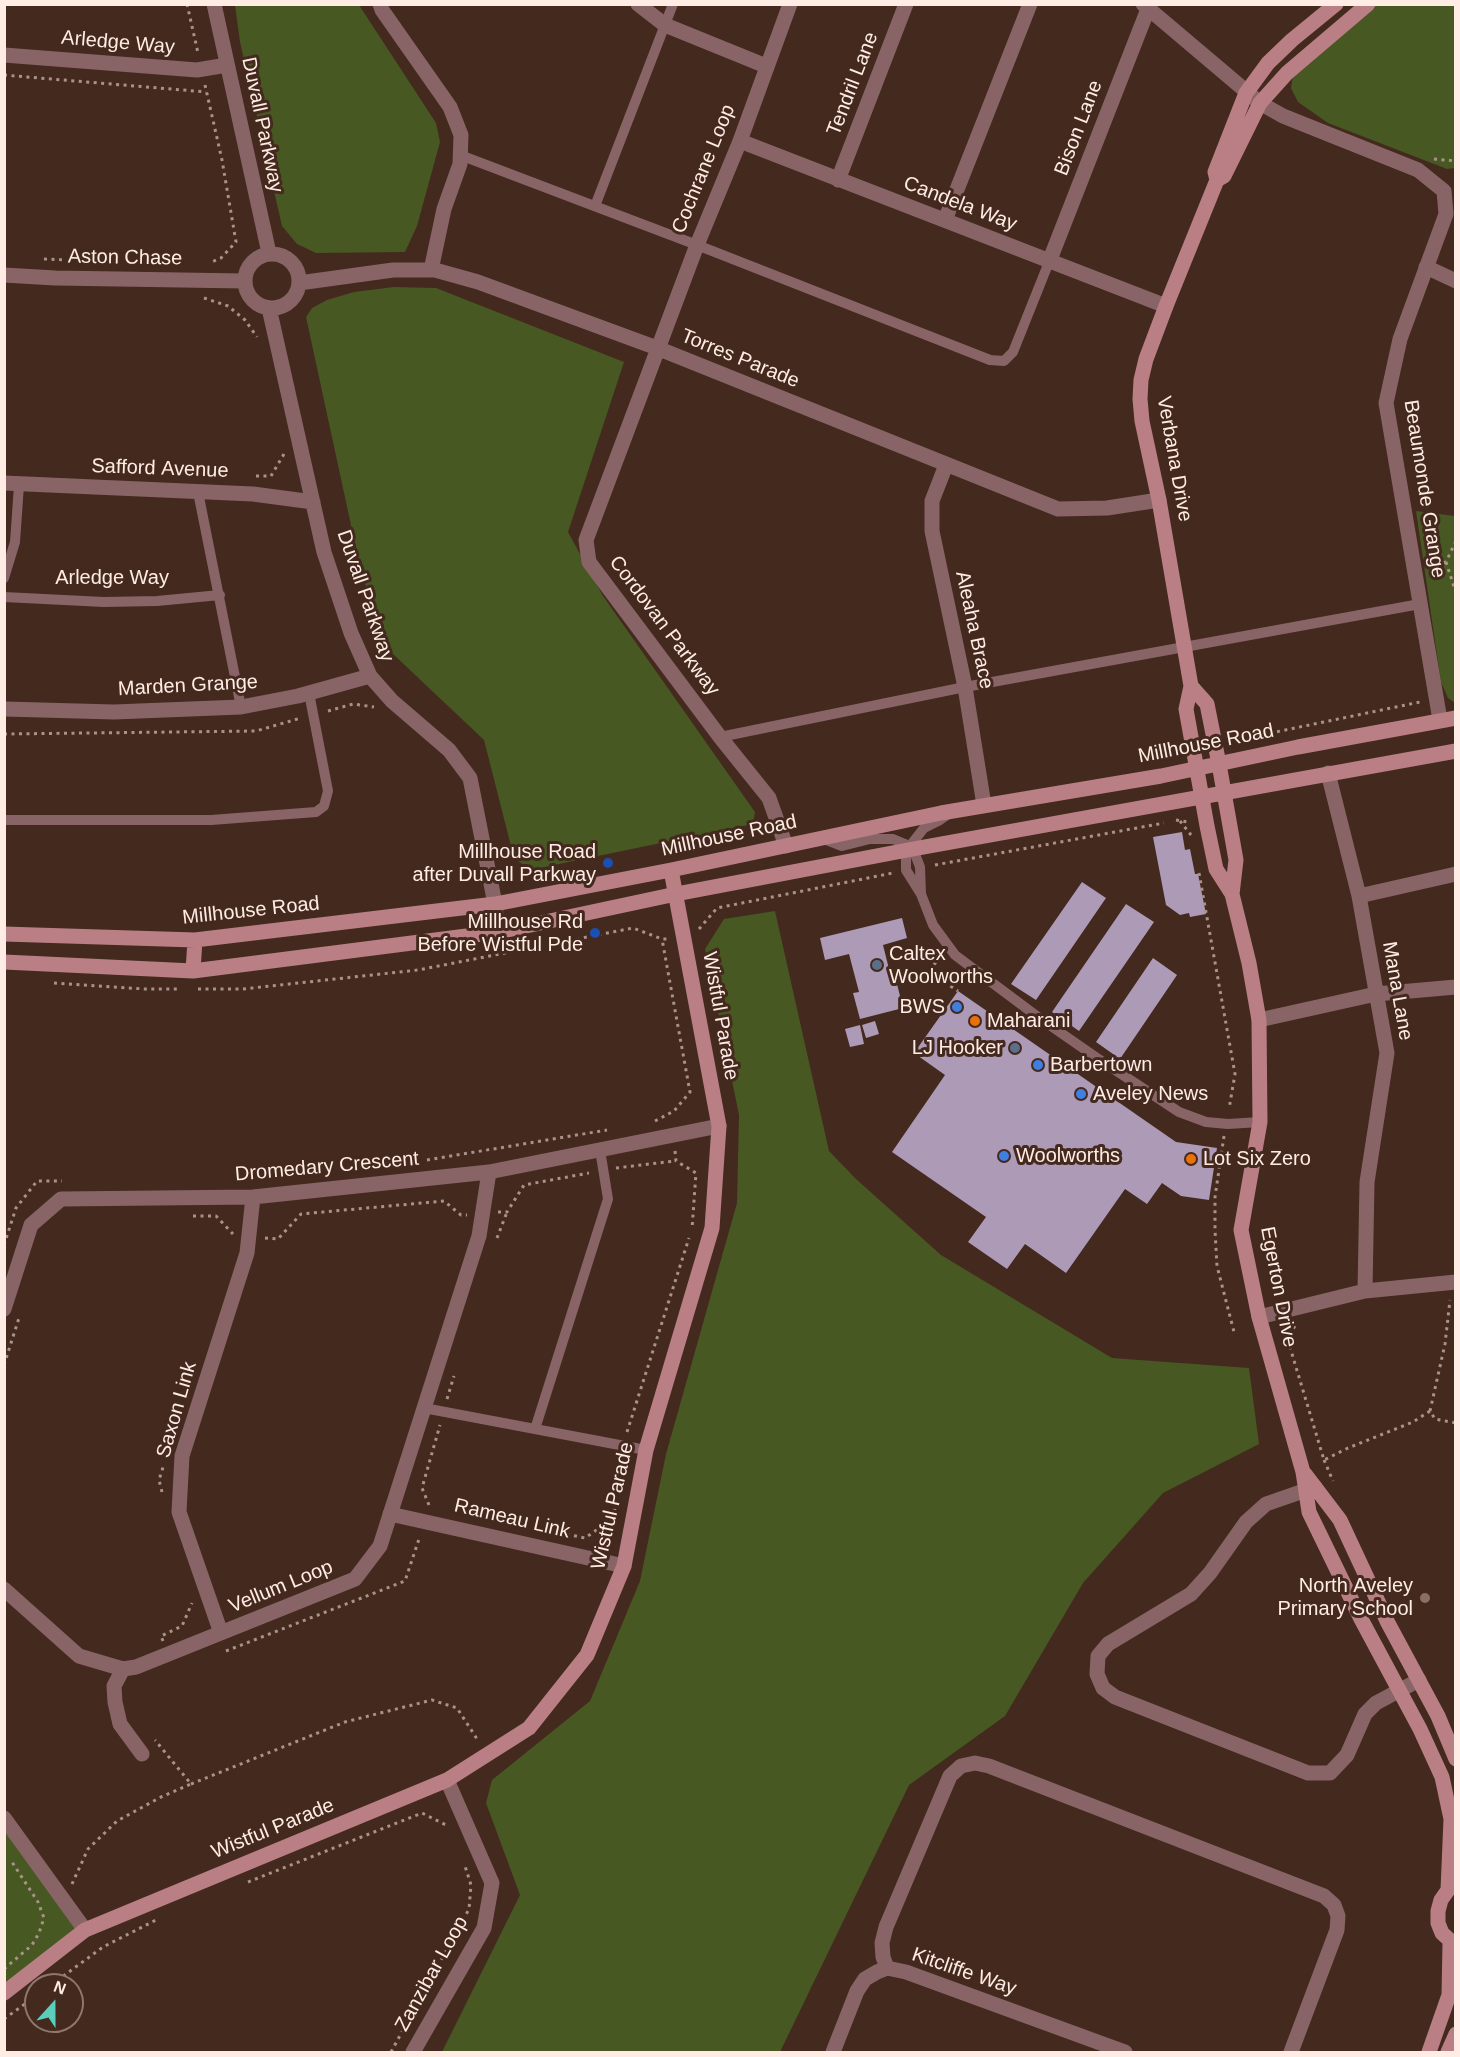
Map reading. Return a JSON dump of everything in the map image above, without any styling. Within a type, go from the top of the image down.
[{"type":"street","name":"Duvall Parkway","points":[[214,4],[268,254]]},
{"type":"street","points":[[380,4],[450,107],[461,135],[460,164],[444,209],[430,270]]},
{"type":"street","points":[[638,4],[665,25],[766,66]]},
{"type":"street","name":"Cochrane Loop","points":[[657,348],[740,141],[790,4]]},
{"type":"street","name":"Tendril Lane","points":[[838,180],[906,4]]},
{"type":"street","points":[[945,220],[1030,4]]},
{"type":"street","name":"Verbana Drive","points":[[1202,796],[1186,710],[1191,686],[1159,500],[1142,422],[1141,380],[1146,359],[1166,306],[1217,180],[1215,172],[1246,93],[1268,63],[1336,4]]},
{"type":"street","name":"Verbana Drive","points":[[1217,180],[1224,176],[1260,103],[1287,73],[1368,4]]},
{"type":"street","name":"Beaumonde Grange","points":[[1146,7],[1260,103],[1283,116],[1418,170],[1444,191],[1446,214],[1400,339],[1386,403],[1440,720]]},
{"type":"street","name":"Bison Lane","points":[[1049,262],[1146,7]]},
{"type":"street","name":"Arledge Way","points":[[4,55],[202,69],[227,65]]},
{"type":"street","name":"Candela Way","points":[[740,141],[1166,306]]},
{"type":"street","points":[[268,254],[282,255],[290,260],[297,270],[300,283],[293,299],[277,309],[254,302],[247,292],[244,281],[251,263],[268,254]]},
{"type":"street","points":[[1426,267],[1455,281]]},
{"type":"street","name":"Torres Parade","points":[[300,283],[393,270],[430,270],[478,282],[657,348],[1058,508],[1107,508],[1159,500]]},
{"type":"street","name":"Aston Chase","points":[[4,275],[244,281]]},
{"type":"street","name":"Duvall Parkway","points":[[269,308],[324,552],[351,633],[370,676],[392,701],[449,750],[470,778],[495,904],[498,932]]},
{"type":"street","name":"Cordovan Parkway","points":[[657,348],[586,540],[590,562],[720,737],[769,798],[786,846]]},
{"type":"street","name":"Aleaha Brace","points":[[946,465],[932,501],[932,531],[965,687],[984,805]]},
{"type":"street","name":"Safford Avenue","points":[[12,484],[253,494],[314,502]]},
{"type":"street","name":"Marden Grange","points":[[4,709],[114,712],[241,707],[309,693],[370,676]]},
{"type":"street","name":"Verbana Drive","points":[[1191,686],[1207,704],[1224,792]]},
{"type":"street","name":"Millhouse Road","points":[[4,934],[195,940],[495,904],[671,870],[951,811],[1197,769],[1455,718]]},
{"type":"street","points":[[4,962],[193,971],[498,932],[676,894],[910,849],[1455,751]]},
{"type":"street","name":"Mana Lane","points":[[1328,773],[1359,896],[1387,1053],[1368,1182],[1365,1291]]},
{"type":"street","name":"Egerton Drive","points":[[1224,792],[1236,860],[1232,894]]},
{"type":"street","name":"Egerton Drive","points":[[1202,796],[1216,869],[1232,894],[1250,963],[1259,1020],[1260,1122],[1242,1230],[1259,1317],[1303,1472],[1310,1489],[1340,1520],[1388,1623],[1438,1716],[1455,1759]]},
{"type":"street","name":"Wistful Parade","points":[[4,1993],[85,1930],[447,1780],[529,1728],[587,1654],[624,1566],[646,1450],[712,1228],[719,1126],[671,870]]},
{"type":"street","points":[[1359,896],[1455,874]]},
{"type":"street","points":[[193,971],[195,940]]},
{"type":"street","points":[[1259,1020],[1376,994],[1455,987]]},
{"type":"street","name":"Dromedary Crescent","points":[[4,1309],[31,1225],[61,1199],[253,1197],[489,1172],[719,1126]]},
{"type":"street","name":"Vellum Loop","points":[[123,1669],[136,1667],[355,1579],[380,1546],[479,1236],[489,1172]]},
{"type":"street","name":"Saxon Link","points":[[220,1633],[179,1512],[182,1456],[247,1253],[253,1197]]},
{"type":"street","points":[[1259,1317],[1365,1291],[1455,1281]]},
{"type":"street","points":[[1310,1489],[1266,1504],[1246,1522],[1200,1586],[1191,1594],[1108,1644],[1098,1656],[1097,1674],[1103,1688],[1115,1697],[1308,1773],[1330,1773],[1347,1755],[1365,1714],[1376,1703],[1419,1680]]},
{"type":"street","name":"Egerton Drive","points":[[1310,1489],[1309,1512],[1361,1619],[1420,1729],[1442,1777],[1451,1819],[1452,1888],[1442,1899],[1438,1911],[1438,1923],[1442,1933],[1453,1944],[1449,1995],[1429,2052]]},
{"type":"street","name":"Rameau Link","points":[[390,1514],[624,1566]]},
{"type":"street","points":[[4,1589],[79,1656],[123,1669],[114,1686],[115,1702],[120,1724],[142,1754]]},
{"type":"street","points":[[887,1968],[882,1943],[886,1927],[950,1776],[961,1766],[975,1763],[988,1766],[1324,1896],[1329,1900],[1334,1905],[1338,1916],[1337,1930],[1291,2052]]},
{"type":"street","name":"Zanzibar Loop","points":[[413,2052],[484,1928],[492,1883],[447,1780]]},
{"type":"street","points":[[4,1818],[85,1930]]},
{"type":"street","name":"Kitcliffe Way","points":[[833,2052],[857,1991],[865,1979],[887,1968],[906,1972],[1125,2052]]},
{"type":"street","points":[[1449,2052],[1455,2034]]},
{"type":"lane","points":[[595,206],[673,4]]},
{"type":"lane","points":[[460,155],[990,360],[1005,362],[1013,352],[1049,262]]},
{"type":"lane","points":[[4,578],[15,542],[12,484]]},
{"type":"lane","points":[[198,492],[241,707]]},
{"type":"lane","name":"Arledge Way","points":[[4,597],[104,602],[157,601],[220,595]]},
{"type":"lane","points":[[720,737],[965,687],[1420,604]]},
{"type":"lane","points":[[4,819],[211,820],[316,812],[324,806],[328,791],[309,693]]},
{"type":"lane","points":[[910,849],[924,828],[951,811]]},
{"type":"lane","points":[[822,838],[842,846],[870,839],[893,839],[910,849],[920,867],[921,894],[933,925],[955,955],[1004,993],[1179,1112],[1206,1122],[1226,1124],[1260,1122]]},
{"type":"lane","points":[[535,1429],[608,1198],[600,1150]]},
{"type":"lane","points":[[424,1408],[646,1450]]},
{"type":"path","points":[[187,4],[222,160],[236,242],[221,258],[207,264]]},
{"type":"path","points":[[4,75],[207,92]]},
{"type":"path","points":[[1434,159],[1455,161]]},
{"type":"path","points":[[40,259],[75,260]]},
{"type":"path","points":[[203,298],[228,306],[245,320],[260,344]]},
{"type":"path","points":[[247,476],[271,476],[284,455],[282,443]]},
{"type":"path","points":[[1455,542],[1446,562],[1455,593]]},
{"type":"path","points":[[1414,568],[1446,562]]},
{"type":"path","points":[[1233,737],[1242,740],[1436,698]]},
{"type":"path","points":[[4,734],[256,730],[353,704],[378,707]]},
{"type":"path","points":[[1188,822],[1178,819],[1192,836]]},
{"type":"path","points":[[1198,868],[1235,1074],[1215,1197],[1217,1266],[1234,1332]]},
{"type":"path","points":[[653,1122],[674,1111],[690,1092],[662,939]]},
{"type":"path","points":[[891,979],[928,972]]},
{"type":"path","points":[[674,1111],[676,1161]]},
{"type":"path","points":[[419,1161],[618,1128]]},
{"type":"path","points":[[494,1245],[507,1212],[524,1185],[676,1161],[696,1173],[693,1229],[619,1458],[614,1518],[585,1538],[552,1531]]},
{"type":"path","points":[[4,1245],[16,1209],[37,1181],[71,1181]]},
{"type":"path","points":[[193,1216],[216,1216],[235,1236],[278,1239],[301,1214],[444,1201],[461,1215],[507,1212]]},
{"type":"path","points":[[1299,1323],[1292,1328],[1289,1344],[1324,1460],[1413,1422],[1430,1411],[1445,1344],[1450,1298],[1455,1298]]},
{"type":"path","points":[[4,1365],[21,1311]]},
{"type":"path","points":[[218,1654],[405,1581],[430,1506],[422,1488],[456,1367]]},
{"type":"path","points":[[1430,1411],[1436,1419],[1455,1423]]},
{"type":"path","points":[[72,1885],[88,1849],[117,1821],[191,1784],[345,1722],[432,1700],[457,1708],[480,1744]]},
{"type":"path","points":[[153,1738],[191,1784]]},
{"type":"path","points":[[240,1886],[422,1813],[452,1828]]},
{"type":"path","points":[[391,2052],[469,1909],[471,1885],[461,1856]]},
{"type":"path","points":[[4,1968],[32,1945],[44,1918],[39,1902],[10,1858]]},
{"type":"path","points":[[67,1973],[103,1947],[162,1918]]},
{"type":"path","points":[[4,2019],[24,2005]]},
{"type":"green space","points":[[235,5],[359,5],[436,123],[440,142],[417,226],[405,252],[316,253],[297,244],[282,226],[240,42]]},
{"type":"green space","points":[[1376,5],[1455,5],[1455,168],[1447,169],[1328,123],[1298,102],[1291,88],[1293,75]]},
{"type":"green space","points":[[394,287],[436,288],[624,362],[568,532],[603,596],[755,812],[753,824],[530,870],[514,858],[484,740],[393,654],[362,576],[306,317],[312,308],[327,300],[354,292]]},
{"type":"green space","points":[[1416,511],[1455,516],[1455,703],[1448,698],[1441,682]]},
{"type":"green space","points":[[775,911],[829,1151],[856,1179],[941,1255],[1112,1358],[1249,1368],[1259,1444],[1163,1493],[1083,1583],[1005,1716],[909,1785],[780,2052],[442,2052],[520,1895],[486,1803],[492,1780],[590,1701],[640,1581],[666,1454],[737,1203],[739,1115],[705,949],[724,919]]},
{"type":"green space","points":[[4,1818],[85,1931],[31,1973],[24,1973],[24,1978],[4,1994]]},
{"type":"building","points":[[1182,832],[1185,850],[1190,849],[1195,874],[1198,874],[1206,914],[1190,917],[1189,913],[1180,915],[1166,905],[1153,837]]},
{"type":"building","points":[[1082,882],[1106,898],[1036,1000],[1011,984]]},
{"type":"building","points":[[1126,904],[1154,922],[1079,1031],[1052,1012]]},
{"type":"building","points":[[902,918],[907,938],[883,945],[893,985],[897,984],[903,1008],[860,1019],[853,993],[859,992],[849,954],[825,960],[820,938]]},
{"type":"building","points":[[1153,958],[1177,975],[1120,1059],[1096,1042]]},
{"type":"building","points":[[958,991],[1176,1142],[1217,1148],[1209,1200],[1181,1196],[1162,1183],[1147,1204],[1125,1189],[1066,1273],[1025,1244],[1007,1269],[968,1242],[986,1217],[892,1152],[945,1075],[914,1053]]},
{"type":"building","points":[[875,1021],[879,1034],[866,1038],[862,1025]]},
{"type":"building","points":[[860,1025],[864,1044],[850,1047],[845,1029]]},
{"type":"place","name":"Millhouse Road after Duvall Parkway","points":[[608,863]]},
{"type":"place","name":"Millhouse Rd Before Wistful Pde","points":[[595,933]]},
{"type":"place","name":"Caltex Woolworths","points":[[877,965]]},
{"type":"place","name":"BWS","points":[[957,1007]]},
{"type":"place","name":"Maharani","points":[[975,1021]]},
{"type":"place","name":"LJ Hooker","points":[[1015,1048]]},
{"type":"place","name":"Barbertown","points":[[1038,1065]]},
{"type":"place","name":"Aveley News","points":[[1081,1094]]},
{"type":"place","name":"Woolworths","points":[[1004,1156]]},
{"type":"place","name":"Lot Six Zero","points":[[1191,1159]]},
{"type":"place","name":"North Aveley Primary School","points":[[1425,1598]]}]
